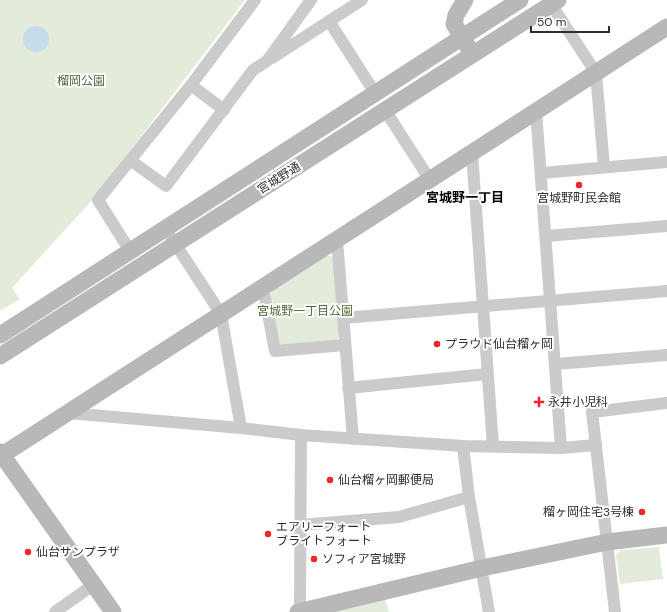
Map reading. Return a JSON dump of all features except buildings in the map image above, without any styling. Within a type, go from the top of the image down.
[{"type":"street","points":[[130,251],[98,200],[191,85],[254,0]]},
{"type":"street","points":[[130,160],[166,186],[253,70],[362,0]]},
{"type":"street","points":[[465,0],[456,15],[454,24],[473,54]]},
{"type":"street","name":"宮城野通","points":[[0,335],[520,0]]},
{"type":"street","points":[[267,61],[307,2]]},
{"type":"street","points":[[554,2],[596,73],[604,168]]},
{"type":"street","name":"宮城野通","points":[[0,356],[554,2]]},
{"type":"street","points":[[329,22],[375,93]]},
{"type":"street","points":[[113,612],[1,454],[68,413],[263,288],[536,111],[667,30]]},
{"type":"street","points":[[191,85],[224,110]]},
{"type":"street","points":[[385,110],[430,180]]},
{"type":"street","points":[[536,111],[542,173],[561,448]]},
{"type":"street","points":[[472,153],[493,446]]},
{"type":"street","points":[[542,173],[667,162]]},
{"type":"street","points":[[546,236],[667,226]]},
{"type":"street","points":[[165,228],[221,314],[241,428]]},
{"type":"street","points":[[337,240],[353,439]]},
{"type":"street","points":[[263,288],[275,351],[345,345]]},
{"type":"street","points":[[343,318],[667,291]]},
{"type":"street","points":[[556,364],[667,355]]},
{"type":"street","points":[[348,388],[487,374]]},
{"type":"street","points":[[614,612],[592,412],[667,403]]},
{"type":"street","points":[[68,413],[241,428],[301,435],[462,446],[561,448],[596,445]]},
{"type":"street","points":[[301,435],[300,525],[304,611],[482,568],[607,542],[667,535]]},
{"type":"street","points":[[462,446],[489,612]]},
{"type":"street","points":[[300,525],[399,517],[469,496]]},
{"type":"street","points":[[55,612],[93,584]]},
{"type":"green space","name":"榴岡公園","points":[[0,0],[245,0],[93,199],[12,288],[20,299],[0,311]]},
{"type":"green space","name":"宮城野一丁目公園","points":[[326,255],[333,257],[340,336],[335,341],[284,346],[278,342],[270,296],[273,289]]},
{"type":"green space","points":[[659,547],[663,579],[620,584],[616,555],[621,550]]},
{"type":"green space","points":[[385,599],[389,612],[328,612]]},
{"type":"water","points":[[36,26],[45,30],[49,39],[45,48],[36,52],[27,48],[23,39],[27,30]]},
{"type":"place","name":"宮城野町民会館","points":[[579,185]]},
{"type":"place","name":"プラウド仙台榴ヶ岡","points":[[437,344]]},
{"type":"place","name":"永井小児科","points":[[539,402]]},
{"type":"place","name":"仙台榴ヶ岡郵便局","points":[[330,480]]},
{"type":"place","name":"榴ヶ岡住宅3号棟","points":[[642,512]]},
{"type":"place","name":"エアリーフォート ブライトフォート","points":[[268,534]]},
{"type":"place","name":"仙台サンプラザ","points":[[28,552]]},
{"type":"place","name":"ソフィア宮城野","points":[[314,559]]},
{"type":"district","name":"宮城野一丁目","points":[[465,197]]}]
